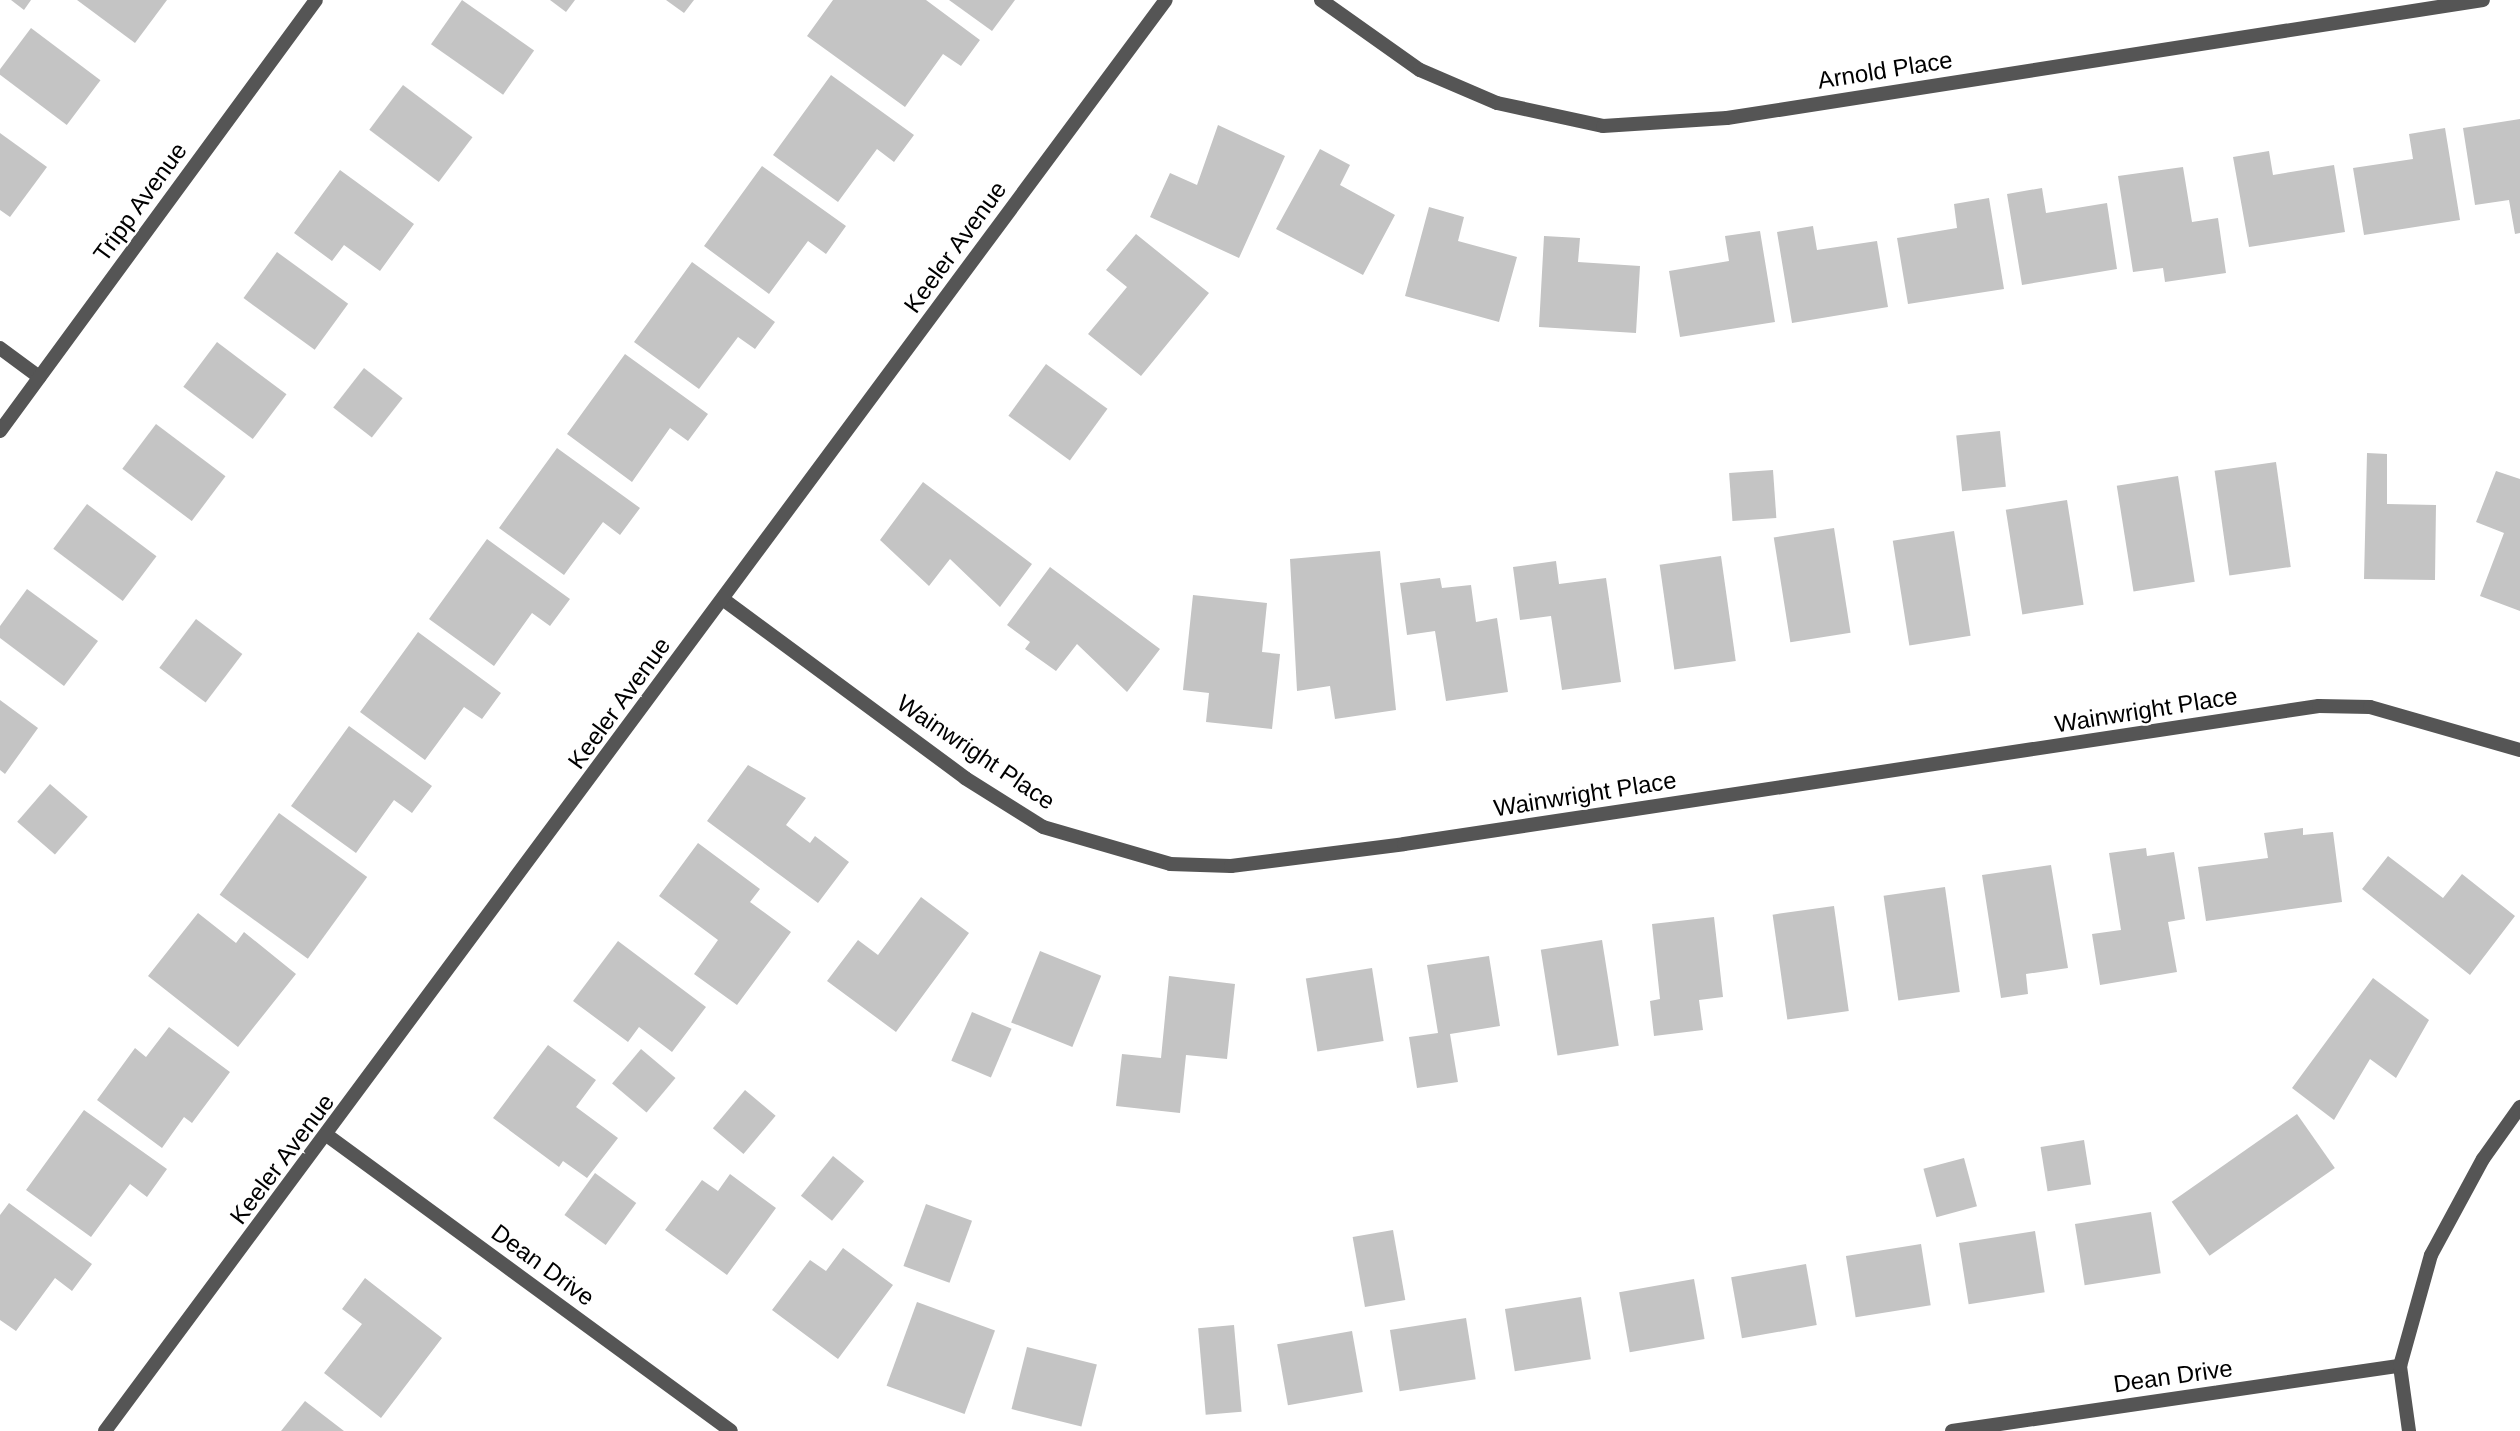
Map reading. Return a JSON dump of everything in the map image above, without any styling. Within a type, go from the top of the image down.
[{"type":"street","name":"Tripp Avenue","points":[[0,430],[316,0]]},
{"type":"street","name":"Keeler Avenue","points":[[105,1431],[328,1136],[1166,0]]},
{"type":"street","name":"Arnold Place","points":[[1321,0],[1420,70],[1497,103],[1603,126],[1727,118],[2483,0]]},
{"type":"street","points":[[0,348],[39,377]]},
{"type":"street","name":"Wainwright Place","points":[[724,600],[965,778],[1043,827],[1170,864],[1231,866],[1404,844],[2319,706],[2370,707],[2520,750]]},
{"type":"street","points":[[2409,1431],[2400,1366],[2431,1255],[2483,1158],[2520,1107]]},
{"type":"street","name":"Dean Drive","points":[[328,1136],[732,1431]]},
{"type":"street","name":"Dean Drive","points":[[1952,1431],[2400,1366]]},
{"type":"building","points":[[11,0],[31,0],[24,10]]},
{"type":"building","points":[[77,0],[167,0],[135,43]]},
{"type":"building","points":[[462,0],[534,50],[503,95],[431,44]]},
{"type":"building","points":[[550,0],[575,0],[566,12]]},
{"type":"building","points":[[666,0],[694,0],[684,13]]},
{"type":"building","points":[[833,0],[926,0],[980,40],[961,66],[943,54],[905,107],[807,36]]},
{"type":"building","points":[[949,0],[1015,0],[992,31]]},
{"type":"building","points":[[31,28],[100,80],[67,125],[0,75],[0,69]]},
{"type":"building","points":[[831,75],[914,135],[894,162],[877,149],[838,202],[773,155]]},
{"type":"building","points":[[403,85],[472,137],[439,182],[369,130]]},
{"type":"building","points":[[2520,119],[2520,233],[2515,234],[2509,200],[2475,205],[2463,128]]},
{"type":"building","points":[[1218,125],[1285,156],[1239,258],[1150,217],[1170,173],[1197,185]]},
{"type":"building","points":[[2445,128],[2460,220],[2364,235],[2353,168],[2413,159],[2409,134]]},
{"type":"building","points":[[0,133],[47,167],[10,217],[0,210]]},
{"type":"building","points":[[1320,149],[1350,165],[1340,185],[1395,215],[1363,275],[1276,229]]},
{"type":"building","points":[[2269,151],[2273,175],[2334,165],[2345,232],[2249,247],[2233,157]]},
{"type":"building","points":[[762,166],[846,226],[826,254],[808,241],[769,294],[704,246]]},
{"type":"building","points":[[2183,167],[2192,222],[2218,218],[2226,273],[2165,282],[2163,268],[2133,272],[2118,176]]},
{"type":"building","points":[[340,170],[414,224],[380,271],[344,245],[332,261],[294,233]]},
{"type":"building","points":[[2042,188],[2046,213],[2107,203],[2117,269],[2022,285],[2007,194]]},
{"type":"building","points":[[1989,198],[2004,289],[1908,304],[1897,238],[1957,228],[1954,204]]},
{"type":"building","points":[[1429,207],[1464,217],[1458,241],[1517,257],[1499,322],[1405,296]]},
{"type":"building","points":[[1813,226],[1817,250],[1877,241],[1888,307],[1792,323],[1777,232]]},
{"type":"building","points":[[1760,231],[1775,322],[1680,337],[1669,271],[1729,261],[1725,236]]},
{"type":"building","points":[[1136,234],[1209,293],[1141,376],[1088,334],[1127,287],[1106,270]]},
{"type":"building","points":[[1544,236],[1580,238],[1578,262],[1640,266],[1636,333],[1539,327]]},
{"type":"building","points":[[277,252],[348,304],[315,350],[243,298]]},
{"type":"building","points":[[692,262],[775,322],[755,349],[738,337],[699,389],[634,342]]},
{"type":"building","points":[[217,342],[286,394],[253,439],[183,387]]},
{"type":"building","points":[[625,354],[708,414],[688,441],[670,428],[632,482],[567,434]]},
{"type":"building","points":[[1046,364],[1107,409],[1070,460],[1008,416]]},
{"type":"building","points":[[364,368],[403,398],[372,438],[333,407]]},
{"type":"building","points":[[156,424],[225,476],[192,521],[122,469]]},
{"type":"building","points":[[2000,431],[2006,487],[1962,491],[1956,436]]},
{"type":"building","points":[[557,448],[640,508],[620,535],[603,522],[564,575],[499,528]]},
{"type":"building","points":[[2367,453],[2387,454],[2387,504],[2436,505],[2435,580],[2364,579]]},
{"type":"building","points":[[2276,462],[2291,567],[2229,576],[2215,471]]},
{"type":"building","points":[[1773,470],[1776,518],[1732,521],[1729,473]]},
{"type":"building","points":[[2496,471],[2520,479],[2520,611],[2480,596],[2504,533],[2476,522]]},
{"type":"building","points":[[2178,476],[2195,582],[2134,591],[2117,486]]},
{"type":"building","points":[[923,482],[1032,564],[1000,607],[950,559],[929,586],[880,540]]},
{"type":"building","points":[[2067,500],[2084,605],[2022,614],[2006,510]]},
{"type":"building","points":[[87,504],[156,556],[123,601],[53,549]]},
{"type":"building","points":[[1834,528],[1851,633],[1790,642],[1774,538]]},
{"type":"building","points":[[1954,531],[1971,636],[1909,645],[1893,541]]},
{"type":"building","points":[[487,539],[570,599],[550,626],[532,613],[494,666],[429,619]]},
{"type":"building","points":[[1380,551],[1396,710],[1335,719],[1330,686],[1297,691],[1290,559]]},
{"type":"building","points":[[1721,556],[1736,661],[1674,670],[1660,565]]},
{"type":"building","points":[[1556,561],[1559,584],[1606,578],[1621,682],[1562,690],[1551,616],[1520,620],[1513,567]]},
{"type":"building","points":[[1050,567],[1160,649],[1127,692],[1077,644],[1056,671],[1025,649],[1030,642],[1007,625]]},
{"type":"building","points":[[1440,578],[1442,588],[1471,585],[1476,622],[1497,618],[1508,692],[1446,701],[1435,631],[1407,635],[1400,583]]},
{"type":"building","points":[[27,589],[98,641],[64,686],[0,638],[0,626]]},
{"type":"building","points":[[1193,595],[1267,603],[1262,652],[1280,654],[1272,729],[1206,722],[1209,693],[1183,690]]},
{"type":"building","points":[[196,619],[242,654],[206,703],[159,668]]},
{"type":"building","points":[[418,632],[501,693],[482,719],[464,707],[425,760],[360,712]]},
{"type":"building","points":[[0,700],[38,728],[5,774],[0,770]]},
{"type":"building","points":[[349,726],[432,786],[412,813],[394,800],[356,853],[291,806]]},
{"type":"building","points":[[748,765],[806,798],[786,825],[810,843],[815,836],[849,862],[818,903],[707,821]]},
{"type":"building","points":[[50,784],[88,817],[55,855],[17,822]]},
{"type":"building","points":[[279,813],[367,877],[308,959],[220,895]]},
{"type":"building","points":[[2303,828],[2303,835],[2333,832],[2342,902],[2206,921],[2198,867],[2268,858],[2264,833]]},
{"type":"building","points":[[698,843],[760,889],[750,902],[791,932],[737,1005],[694,974],[718,940],[659,896]]},
{"type":"building","points":[[2146,848],[2147,856],[2174,852],[2185,919],[2168,922],[2177,972],[2100,985],[2092,934],[2121,930],[2109,853]]},
{"type":"building","points":[[2388,856],[2443,898],[2462,874],[2515,916],[2470,975],[2362,889]]},
{"type":"building","points":[[2051,865],[2068,968],[2026,974],[2028,994],[2001,998],[1982,875]]},
{"type":"building","points":[[1945,887],[1960,992],[1898,1001],[1884,896]]},
{"type":"building","points":[[921,897],[969,933],[896,1032],[827,981],[858,940],[878,955]]},
{"type":"building","points":[[1834,906],[1849,1011],[1787,1020],[1773,915]]},
{"type":"building","points":[[198,913],[236,943],[244,932],[296,974],[238,1047],[148,976]]},
{"type":"building","points":[[1714,917],[1723,997],[1699,1000],[1703,1030],[1654,1036],[1650,1001],[1660,999],[1652,924]]},
{"type":"building","points":[[1602,940],[1619,1046],[1558,1055],[1541,950]]},
{"type":"building","points":[[618,941],[706,1007],[672,1052],[639,1027],[628,1042],[573,1001]]},
{"type":"building","points":[[1040,951],[1101,976],[1072,1047],[1011,1022]]},
{"type":"building","points":[[1489,956],[1500,1026],[1450,1034],[1458,1082],[1417,1088],[1409,1037],[1438,1033],[1427,965]]},
{"type":"building","points":[[1372,968],[1384,1041],[1317,1052],[1306,978]]},
{"type":"building","points":[[1169,976],[1235,984],[1227,1059],[1186,1055],[1180,1113],[1116,1106],[1122,1054],[1161,1058]]},
{"type":"building","points":[[2373,978],[2429,1020],[2396,1078],[2370,1059],[2334,1120],[2292,1088]]},
{"type":"building","points":[[972,1012],[1012,1029],[991,1078],[951,1061]]},
{"type":"building","points":[[169,1027],[230,1072],[192,1123],[184,1117],[162,1148],[97,1100],[135,1048],[146,1057]]},
{"type":"building","points":[[548,1045],[596,1080],[576,1107],[618,1138],[587,1178],[563,1161],[559,1167],[493,1118]]},
{"type":"building","points":[[641,1049],[675,1078],[647,1112],[612,1083]]},
{"type":"building","points":[[745,1090],[776,1116],[744,1154],[713,1128]]},
{"type":"building","points":[[84,1110],[167,1169],[147,1197],[130,1184],[91,1237],[26,1190]]},
{"type":"building","points":[[2297,1114],[2335,1168],[2210,1256],[2172,1202]]},
{"type":"building","points":[[2084,1140],[2091,1184],[2048,1191],[2041,1147]]},
{"type":"building","points":[[833,1156],[864,1181],[832,1221],[801,1196]]},
{"type":"building","points":[[1964,1158],[1977,1206],[1936,1217],[1923,1169]]},
{"type":"building","points":[[595,1173],[636,1203],[606,1245],[564,1215]]},
{"type":"building","points":[[730,1174],[776,1208],[727,1275],[665,1230],[702,1180],[718,1191]]},
{"type":"building","points":[[9,1203],[92,1264],[72,1291],[55,1278],[16,1331],[0,1320],[0,1215]]},
{"type":"building","points":[[926,1204],[972,1221],[949,1283],[903,1266]]},
{"type":"building","points":[[2151,1212],[2161,1273],[2085,1285],[2075,1224]]},
{"type":"building","points":[[1393,1230],[1405,1300],[1365,1307],[1353,1237]]},
{"type":"building","points":[[2035,1231],[2045,1292],[1969,1304],[1959,1243]]},
{"type":"building","points":[[1921,1244],[1931,1305],[1856,1317],[1846,1256]]},
{"type":"building","points":[[843,1248],[893,1285],[838,1359],[772,1310],[810,1260],[826,1271]]},
{"type":"building","points":[[1806,1264],[1817,1325],[1742,1338],[1731,1277]]},
{"type":"building","points":[[365,1278],[442,1338],[381,1418],[324,1373],[362,1324],[342,1309]]},
{"type":"building","points":[[1694,1279],[1705,1339],[1630,1352],[1619,1292]]},
{"type":"building","points":[[1581,1297],[1591,1359],[1515,1371],[1505,1309]]},
{"type":"building","points":[[917,1302],[995,1330],[965,1414],[887,1386]]},
{"type":"building","points":[[1466,1318],[1476,1379],[1400,1391],[1390,1330]]},
{"type":"building","points":[[1234,1325],[1242,1412],[1206,1415],[1198,1328]]},
{"type":"building","points":[[1352,1331],[1363,1392],[1288,1405],[1277,1344]]},
{"type":"building","points":[[1027,1347],[1097,1364],[1081,1427],[1012,1409]]},
{"type":"building","points":[[305,1401],[344,1431],[281,1431]]}]
